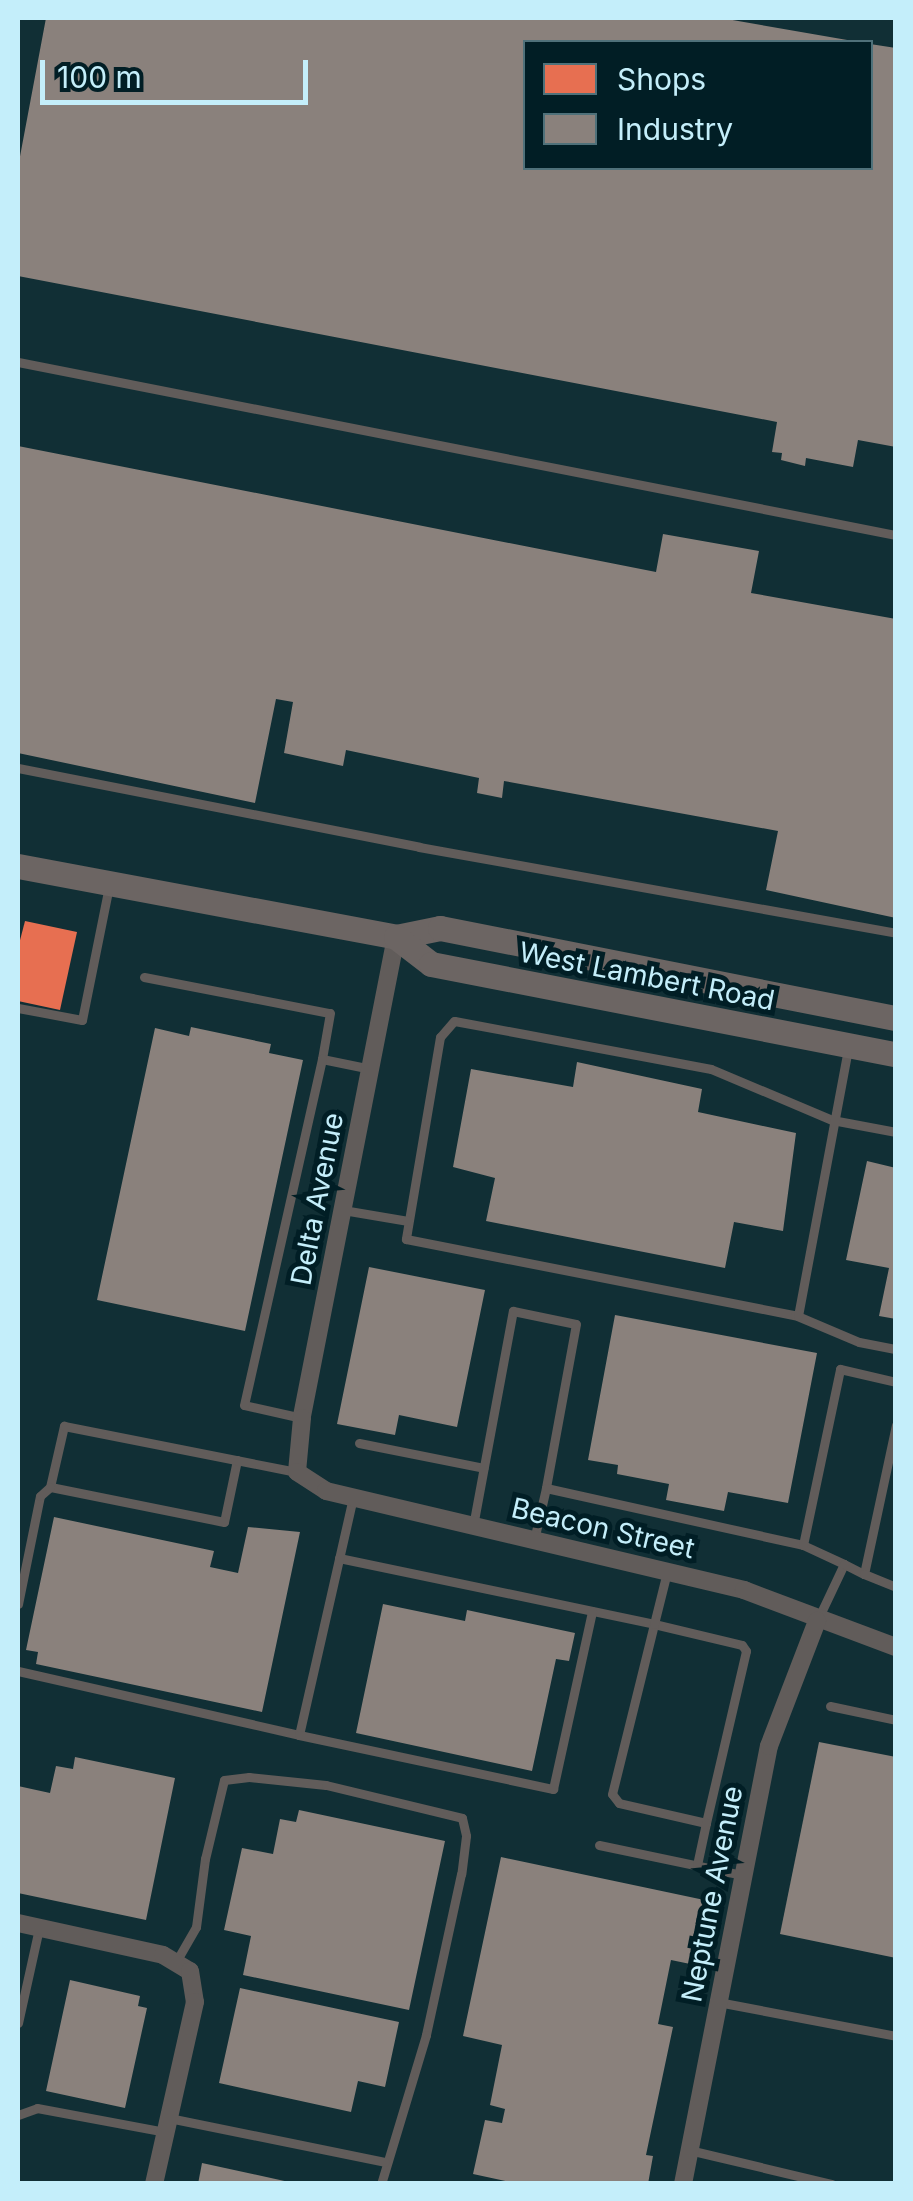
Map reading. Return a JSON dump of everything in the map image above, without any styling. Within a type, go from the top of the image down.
[{"type":"main road","name":"West Lambert Road","points":[[18,866],[396,937],[440,928],[896,1018]]},
{"type":"main road","name":"West Lambert Road","points":[[396,937],[431,964],[896,1054]]},
{"type":"street","name":"Delta Avenue","points":[[297,1472],[302,1418],[396,937]]},
{"type":"street","name":"Beacon Street","points":[[297,1472],[326,1492],[744,1590],[896,1648]]},
{"type":"street","name":"Neptune Avenue","points":[[683,2184],[769,1746],[817,1621]]},
{"type":"street","points":[[18,1923],[177,1960],[190,1970],[196,1988],[154,2184]]},
{"type":"lane","points":[[18,362],[896,536]]},
{"type":"lane","points":[[18,768],[419,847],[896,932]]},
{"type":"lane","points":[[18,1008],[82,1020],[110,884]]},
{"type":"lane","points":[[144,977],[330,1013],[244,1405],[302,1418]]},
{"type":"lane","points":[[896,1132],[835,1121],[711,1069],[454,1021],[440,1037],[406,1239],[798,1316],[859,1342],[896,1349]]},
{"type":"lane","points":[[798,1316],[849,1046]]},
{"type":"lane","points":[[322,1059],[370,1068]]},
{"type":"lane","points":[[343,1210],[408,1221]]},
{"type":"lane","points":[[473,1526],[513,1311],[576,1324],[534,1540]]},
{"type":"lane","points":[[803,1545],[840,1369],[896,1382]]},
{"type":"lane","points":[[864,1574],[896,1425]]},
{"type":"lane","points":[[18,1604],[40,1496],[50,1487],[64,1426],[297,1472]]},
{"type":"lane","points":[[359,1443],[484,1468]]},
{"type":"lane","points":[[50,1487],[224,1522],[237,1460]]},
{"type":"lane","points":[[546,1488],[803,1545],[896,1587]]},
{"type":"lane","points":[[298,1735],[353,1498]]},
{"type":"lane","points":[[339,1558],[742,1645],[746,1651],[697,1865]]},
{"type":"lane","points":[[817,1621],[844,1564]]},
{"type":"lane","points":[[667,1572],[612,1794],[619,1803],[706,1824]]},
{"type":"lane","points":[[18,1671],[553,1788],[592,1612]]},
{"type":"lane","points":[[830,1706],[896,1720]]},
{"type":"lane","points":[[177,1960],[196,1927],[205,1860],[224,1780],[249,1777],[326,1785],[462,1818],[466,1836],[434,1999],[381,2184]]},
{"type":"lane","points":[[599,1845],[743,1874]]},
{"type":"lane","points":[[18,2023],[40,1928]]},
{"type":"lane","points":[[718,2002],[896,2036]]},
{"type":"lane","points":[[18,2115],[37,2108],[167,2125],[386,2162]]},
{"type":"lane","points":[[689,2150],[832,2184]]},
{"type":"building: Shops","points":[[25,921],[77,932],[60,1010],[18,1001],[18,948]]},
{"type":"building: Industry","points":[[46,18],[721,18],[847,40],[523,40],[523,170],[873,170],[873,44],[896,48],[896,447],[858,440],[853,467],[806,458],[805,466],[781,460],[782,453],[772,452],[777,422],[18,276],[18,167]]},
{"type":"building: Industry","points":[[18,446],[656,572],[663,534],[759,551],[751,593],[896,619],[896,918],[766,890],[778,831],[504,781],[502,798],[477,793],[479,778],[346,750],[343,766],[284,753],[293,702],[276,699],[255,803],[18,753]]},
{"type":"building: Industry","points":[[191,1027],[271,1044],[269,1053],[303,1060],[245,1331],[97,1300],[155,1028],[189,1036]]},
{"type":"building: Industry","points":[[577,1062],[702,1089],[698,1112],[796,1133],[783,1231],[734,1222],[725,1268],[486,1221],[495,1178],[453,1167],[471,1069],[573,1087]]},
{"type":"building: Industry","points":[[867,1161],[896,1168],[896,1319],[879,1316],[889,1268],[846,1260]]},
{"type":"building: Industry","points":[[369,1267],[485,1290],[457,1427],[399,1415],[395,1435],[337,1424]]},
{"type":"building: Industry","points":[[615,1315],[817,1353],[788,1503],[728,1492],[724,1511],[666,1500],[669,1484],[617,1474],[618,1465],[588,1460]]},
{"type":"building: Industry","points":[[54,1517],[214,1551],[210,1567],[238,1573],[248,1527],[300,1532],[262,1712],[36,1664],[38,1652],[26,1650]]},
{"type":"building: Industry","points":[[383,1604],[465,1621],[467,1610],[575,1633],[569,1661],[556,1659],[532,1771],[356,1733]]},
{"type":"building: Industry","points":[[819,1742],[896,1757],[896,1958],[780,1934]]},
{"type":"building: Industry","points":[[75,1757],[175,1778],[146,1920],[18,1893],[18,1786],[50,1793],[56,1766],[73,1769]]},
{"type":"building: Industry","points":[[299,1810],[445,1841],[409,2010],[243,1975],[251,1936],[224,1930],[242,1848],[273,1854],[280,1819],[296,1822]]},
{"type":"building: Industry","points":[[501,1857],[709,1901],[704,1921],[697,1920],[692,1943],[699,1945],[695,1965],[671,1960],[658,2024],[673,2027],[646,2155],[653,2156],[648,2184],[519,2184],[473,2174],[485,2120],[502,2123],[505,2109],[490,2105],[502,2045],[463,2036]]},
{"type":"building: Industry","points":[[70,1980],[140,1996],[138,2006],[147,2008],[125,2108],[46,2091]]},
{"type":"building: Industry","points":[[240,1988],[399,2022],[385,2087],[358,2081],[351,2112],[219,2083]]},
{"type":"building: Industry","points":[[202,2163],[289,2182],[289,2184],[198,2184]]}]
